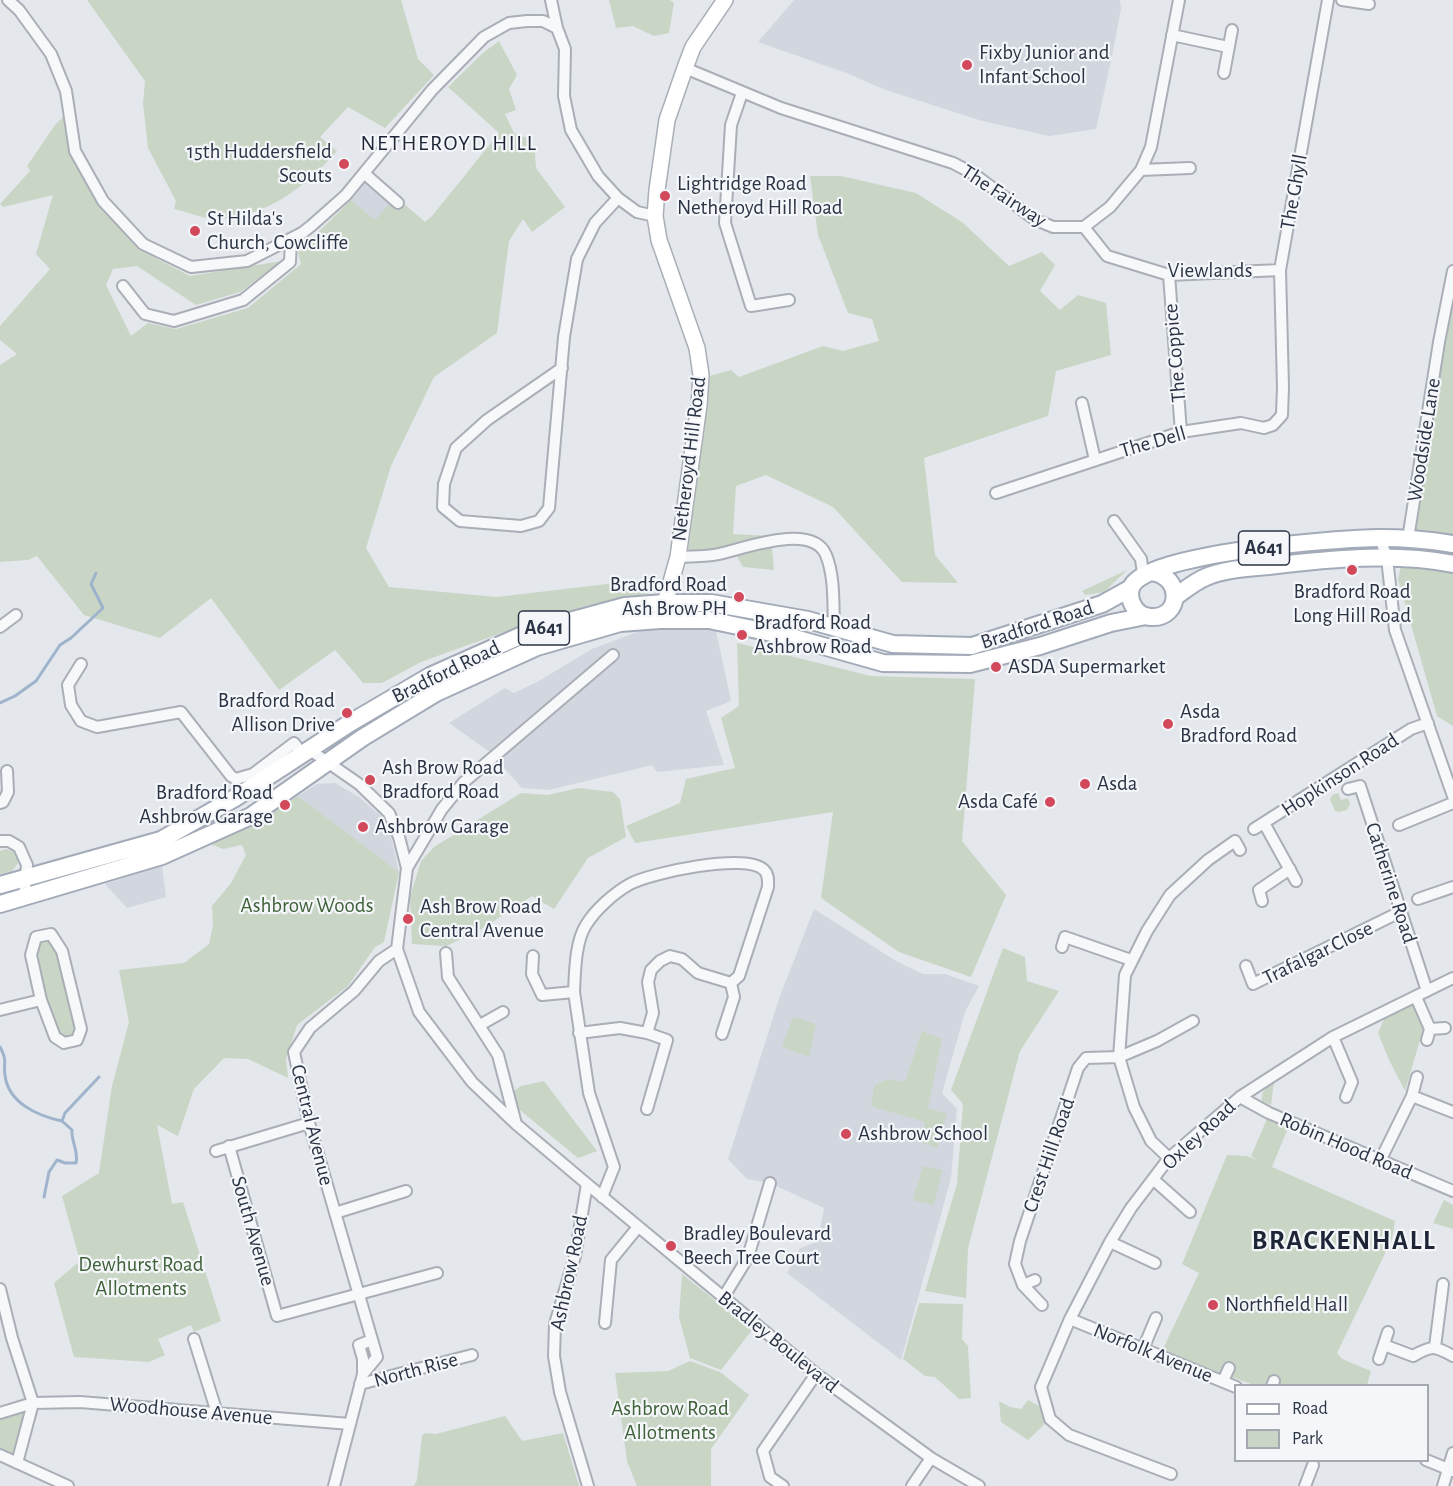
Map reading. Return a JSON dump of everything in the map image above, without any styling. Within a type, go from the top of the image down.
[{"type":"main road","name":"Bradford Road","points":[[0,885],[161,840],[235,798],[350,723],[430,676],[529,632],[625,606],[665,603],[710,611],[807,620],[893,644],[972,646],[1102,604],[1131,588],[1134,582],[1147,573],[1175,563],[1224,552],[1380,538],[1424,539],[1453,544]]},
{"type":"main road","name":"Bradford Road","points":[[327,763],[362,738],[436,693],[537,647],[620,623],[660,620],[710,611],[883,663],[970,664],[1040,646],[1111,623],[1146,616],[1158,617],[1173,604],[1175,597],[1195,582],[1221,572],[1303,562],[1387,558],[1435,560],[1453,564]]},
{"type":"main road","points":[[1147,573],[1166,576],[1171,582],[1175,597]]},
{"type":"main road","points":[[1131,588],[1131,602],[1139,613],[1146,616]]},
{"type":"main road","name":"A641","points":[[0,904],[162,856],[251,816],[327,763]]},
{"type":"street","points":[[8,0],[19,10],[51,54],[66,91],[75,151],[103,201],[144,244],[191,267],[247,261],[291,239],[311,226],[346,195],[432,90],[483,37],[509,23],[543,21],[557,28]]},
{"type":"street","points":[[551,0],[557,28],[565,48],[564,96],[572,130],[598,176],[618,198],[637,212],[655,216],[667,120],[693,47],[725,0]]},
{"type":"street","points":[[1084,227],[1110,207],[1141,170],[1151,147],[1179,0]]},
{"type":"street","name":"The Ghyll","points":[[1283,387],[1280,270],[1328,0]]},
{"type":"street","points":[[1342,0],[1369,6]]},
{"type":"street","points":[[1224,73],[1232,30]]},
{"type":"street","points":[[1172,36],[1228,47]]},
{"type":"street","name":"The Fairway","points":[[685,68],[742,93],[834,126],[953,163],[974,174],[1034,219],[1053,227],[1084,227]]},
{"type":"street","points":[[742,93],[731,124],[725,223],[751,306],[789,300]]},
{"type":"street","points":[[1141,170],[1190,168]]},
{"type":"street","points":[[364,174],[398,203]]},
{"type":"street","points":[[562,368],[487,420],[456,448],[444,484],[443,507],[460,521],[521,526],[539,521],[549,508],[562,368],[567,310],[577,259],[595,223],[618,198]]},
{"type":"street","name":"Netheroyd Hill Road","points":[[655,216],[668,269],[697,348],[701,375],[678,557],[660,620]]},
{"type":"street","name":"Viewlands","points":[[1084,227],[1107,256],[1169,275],[1280,270]]},
{"type":"street","points":[[123,286],[145,315],[174,321],[243,300],[290,262],[291,239]]},
{"type":"street","name":"Woodside Lane","points":[[1408,539],[1439,342],[1453,271]]},
{"type":"street","name":"The Coppice","points":[[1169,275],[1181,432]]},
{"type":"street","name":"The Dell","points":[[996,493],[1181,432],[1241,423],[1264,428],[1273,425],[1282,415],[1283,387]]},
{"type":"street","points":[[1082,403],[1095,460]]},
{"type":"street","points":[[1114,521],[1141,559],[1147,573]]},
{"type":"street","points":[[678,557],[716,555],[777,539],[791,538],[815,544],[826,555],[831,575],[834,628]]},
{"type":"street","points":[[1380,538],[1387,558],[1395,630],[1453,796]]},
{"type":"street","points":[[0,627],[16,615]]},
{"type":"street","points":[[407,868],[442,809],[464,782],[613,655]]},
{"type":"street","points":[[81,664],[68,685],[71,705],[81,721],[97,727],[181,712],[231,776],[236,779],[253,774],[294,743],[359,784],[389,813],[399,837],[407,868],[397,948],[419,1012],[472,1082],[516,1124],[587,1184]]},
{"type":"street","name":"Hopkinson Road","points":[[1290,869],[1259,826],[1411,729],[1428,723]]},
{"type":"street","points":[[0,803],[3,802],[8,792],[7,771]]},
{"type":"street","points":[[235,798],[236,779]]},
{"type":"street","name":"Catherine Road","points":[[1348,789],[1360,786],[1427,991]]},
{"type":"street","points":[[1399,825],[1408,816],[1453,804]]},
{"type":"street","points":[[0,841],[9,841],[20,847],[27,865],[24,897]]},
{"type":"street","points":[[1169,1158],[1151,1141],[1134,1107],[1119,1057],[1125,975],[1146,931],[1170,895],[1208,861],[1235,841],[1240,850]]},
{"type":"street","points":[[602,1197],[614,1167],[589,1093],[574,992],[575,961],[585,926],[607,901],[629,884],[661,872],[702,865],[734,864],[764,869],[768,878],[768,887],[739,976],[731,983]]},
{"type":"street","points":[[1262,902],[1259,890],[1290,869],[1296,881]]},
{"type":"street","points":[[1418,899],[1453,886]]},
{"type":"street","name":"Trafalgar Close","points":[[1246,966],[1253,984],[1400,912]]},
{"type":"street","points":[[51,934],[62,951],[77,1009],[81,1029],[77,1040],[64,1043],[55,1036],[41,1000],[31,955],[36,937],[51,934]]},
{"type":"street","points":[[1065,937],[1131,960]]},
{"type":"street","name":"Central Avenue","points":[[383,1378],[309,1123],[294,1052],[310,1028],[354,991],[379,960],[397,948]]},
{"type":"street","points":[[446,953],[448,977],[498,1055],[516,1124]]},
{"type":"street","points":[[533,956],[532,974],[542,995],[574,992]]},
{"type":"street","points":[[647,1033],[652,1013],[648,982],[651,970],[660,961],[670,956],[682,959],[698,973],[731,983]]},
{"type":"street","name":"Oxley Road","points":[[1171,1474],[1069,1436],[1050,1419],[1041,1387],[1070,1318],[1110,1242],[1131,1208],[1169,1158],[1240,1097],[1333,1037],[1453,978]]},
{"type":"street","points":[[722,1034],[734,997],[731,983]]},
{"type":"street","points":[[1416,997],[1428,1034],[1445,1028]]},
{"type":"street","points":[[0,1010],[41,1000]]},
{"type":"street","points":[[480,1025],[503,1012]]},
{"type":"street","points":[[579,1033],[620,1028],[647,1033],[667,1040],[646,1109]]},
{"type":"street","points":[[1119,1057],[1188,1028]]},
{"type":"street","points":[[1333,1037],[1352,1082],[1347,1097]]},
{"type":"street","name":"Crest Hill Road","points":[[1023,1285],[1015,1264],[1020,1241],[1078,1068],[1086,1058],[1119,1057]]},
{"type":"street","points":[[1380,1161],[1412,1096],[1417,1077]]},
{"type":"street","points":[[1412,1096],[1453,1112]]},
{"type":"street","name":"Robin Hood Road","points":[[1240,1097],[1269,1113],[1453,1191]]},
{"type":"street","points":[[216,1151],[309,1123]]},
{"type":"street","name":"South Avenue","points":[[229,1146],[277,1316],[359,1293]]},
{"type":"street","points":[[1154,1180],[1191,1212]]},
{"type":"street","points":[[723,1298],[748,1257],[770,1183]]},
{"type":"street","name":"Bradley Boulevard","points":[[587,1184],[816,1374],[931,1458],[979,1486]]},
{"type":"street","name":"Ashbrow Road","points":[[587,1184],[575,1256],[555,1324],[554,1356],[560,1392],[588,1486]]},
{"type":"street","points":[[335,1213],[406,1191]]},
{"type":"street","points":[[605,1323],[611,1260],[638,1227]]},
{"type":"street","points":[[1110,1242],[1155,1263]]},
{"type":"street","points":[[359,1293],[437,1273]]},
{"type":"street","points":[[1035,1280],[1023,1285],[1042,1305]]},
{"type":"street","points":[[1435,1347],[1443,1284]]},
{"type":"street","points":[[0,1288],[12,1338],[33,1403],[18,1463]]},
{"type":"street","name":"Norfolk Avenue","points":[[1070,1318],[1234,1386]]},
{"type":"street","points":[[1143,1349],[1156,1326]]},
{"type":"street","points":[[1379,1359],[1388,1332]]},
{"type":"street","points":[[194,1339],[217,1413]]},
{"type":"street","points":[[334,1486],[362,1379],[363,1359],[359,1345],[372,1340]]},
{"type":"street","points":[[1383,1345],[1413,1356],[1435,1347],[1453,1356]]},
{"type":"street","name":"North Rise","points":[[362,1379],[383,1378],[472,1355]]},
{"type":"street","points":[[362,1379],[377,1357]]},
{"type":"street","points":[[1223,1382],[1229,1368]]},
{"type":"street","points":[[783,1486],[770,1477],[763,1451],[816,1374]]},
{"type":"street","name":"Woodhouse Avenue","points":[[0,1413],[33,1403],[80,1402],[350,1424]]},
{"type":"street","points":[[1443,1486],[1451,1470],[1453,1453]]},
{"type":"street","points":[[0,1455],[68,1486]]},
{"type":"street","points":[[912,1486],[931,1458]]},
{"type":"street","points":[[1429,1462],[1451,1470]]},
{"type":"street","points":[[1305,1486],[1313,1465]]},
{"type":"shaded area","name":"Fixby Junior and Infant School","points":[[794,0],[1120,0],[1121,9],[1096,129],[1049,136],[982,121],[883,89],[849,74],[758,42]]},
{"type":"shaded area","points":[[367,180],[391,202],[375,221],[351,200]]},
{"type":"shaded area","points":[[697,625],[716,631],[731,701],[706,711],[724,765],[657,772],[652,765],[549,790],[522,788],[491,753],[449,723],[505,688],[514,693],[539,681],[592,649],[640,631]]},
{"type":"shaded area","name":"Ashbrow Garage","points":[[335,783],[359,797],[382,817],[391,837],[399,872],[298,796],[317,784]]},
{"type":"shaded area","points":[[162,865],[166,897],[127,908],[105,884]]},
{"type":"shaded area","name":"Ashbrow School","points":[[814,909],[896,961],[923,974],[945,974],[979,986],[965,1012],[942,1093],[957,1109],[951,1178],[901,1360],[787,1273],[799,1249],[818,1241],[824,1208],[770,1183],[747,1179],[728,1159],[780,996]]},
{"type":"green space","points":[[87,0],[401,0],[418,59],[434,75],[385,128],[348,107],[320,137],[337,151],[313,176],[285,197],[254,212],[237,217],[215,219],[203,217],[174,209],[176,201],[148,148],[143,104],[145,81]]},
{"type":"green space","points":[[609,0],[670,0],[674,3],[669,33],[654,36],[633,26],[616,28]]},
{"type":"green space","points":[[499,41],[517,75],[509,89],[516,110],[505,114],[514,133],[530,139],[535,153],[536,168],[565,207],[532,232],[523,219],[509,241],[497,333],[434,377],[391,466],[366,548],[389,587],[497,597],[658,578],[648,594],[589,605],[529,623],[421,662],[382,683],[363,683],[335,650],[279,690],[211,598],[160,638],[84,615],[37,556],[28,560],[0,562],[0,365],[17,354],[0,340],[0,326],[50,269],[36,254],[53,195],[3,207],[0,204],[30,171],[27,166],[55,125],[65,115],[74,159],[99,205],[138,249],[190,276],[282,261],[240,292],[196,305],[137,266],[113,269],[106,285],[131,336],[148,323],[176,329],[248,308],[301,264],[298,252],[351,200],[375,220],[391,202],[400,208],[404,204],[425,222],[432,216],[499,133],[448,87],[484,52]]},
{"type":"green space","points":[[810,176],[841,176],[916,193],[962,222],[1009,266],[1042,252],[1055,265],[1040,291],[1060,310],[1078,295],[1106,303],[1111,355],[1056,371],[1048,416],[924,458],[935,555],[958,583],[902,582],[833,507],[766,475],[736,486],[733,534],[771,536],[774,570],[743,567],[732,547],[688,553],[710,376],[731,370],[739,377],[823,346],[843,351],[879,341],[872,319],[848,313],[818,235]]},
{"type":"green space","points":[[1453,299],[1453,726],[1437,716],[1398,579],[1412,521]]},
{"type":"green space","points":[[1127,570],[1104,592],[1085,595],[1082,591]]},
{"type":"green space","points":[[737,643],[871,676],[975,679],[962,841],[1006,895],[971,977],[899,952],[821,898],[833,812],[635,843],[626,826],[680,803],[686,779],[735,768],[721,718],[739,706]]},
{"type":"green space","points":[[578,788],[613,792],[620,799],[626,837],[588,858],[554,909],[532,896],[477,932],[446,946],[412,944],[410,897],[421,861],[434,847],[521,793],[548,795]]},
{"type":"green space","points":[[1338,793],[1341,800],[1348,798],[1350,804],[1347,810],[1335,811],[1330,799],[1332,795]]},
{"type":"green space","name":"Ashbrow Woods","points":[[298,796],[399,872],[384,942],[375,947],[348,986],[297,1025],[286,1059],[288,1078],[248,1059],[224,1058],[194,1089],[178,1136],[157,1125],[172,1204],[183,1202],[221,1321],[194,1332],[191,1325],[158,1339],[165,1355],[149,1362],[74,1357],[54,1283],[80,1261],[62,1196],[99,1173],[112,1086],[129,1022],[119,970],[184,963],[209,944],[213,925],[212,906],[231,883],[246,855],[242,845],[223,849],[211,844],[257,822]]},
{"type":"green space","points":[[6,849],[16,853],[18,863],[12,871],[0,874],[0,851]]},
{"type":"green space","points":[[51,934],[77,1009],[77,1040],[55,1037],[31,955],[36,937]]},
{"type":"green space","points":[[1003,948],[1025,957],[1027,981],[1059,991],[1020,1051],[968,1248],[966,1298],[925,1291],[957,1184],[963,1104],[951,1090]]},
{"type":"green space","points":[[1413,1003],[1423,1030],[1405,1091],[1378,1033],[1385,1017]]},
{"type":"green space","points":[[793,1017],[816,1024],[809,1057],[782,1047]]},
{"type":"green space","points":[[922,1031],[942,1039],[928,1108],[947,1114],[937,1148],[920,1142],[925,1122],[871,1106],[874,1086],[889,1080],[905,1082]]},
{"type":"green space","points":[[544,1081],[597,1151],[578,1158],[516,1107],[512,1092],[521,1086]]},
{"type":"green space","points":[[1274,1081],[1271,1105],[1262,1101],[1262,1094]]},
{"type":"green space","points":[[1267,1119],[1288,1128],[1272,1167],[1395,1221],[1392,1239],[1337,1353],[1342,1359],[1371,1371],[1367,1384],[1251,1384],[1162,1351],[1199,1273],[1182,1264],[1227,1155],[1247,1156],[1259,1161],[1251,1156]]},
{"type":"green space","points":[[923,1166],[942,1170],[934,1205],[913,1200]]},
{"type":"green space","points":[[1444,1200],[1453,1205],[1453,1229],[1433,1223]]},
{"type":"green space","points":[[682,1274],[752,1330],[721,1370],[690,1358],[679,1317]]},
{"type":"green space","points":[[919,1303],[963,1304],[962,1339],[968,1346],[971,1398],[959,1399],[935,1377],[925,1376],[903,1359]]},
{"type":"green space","name":"Ashbrow Road Allotments","points":[[690,1361],[720,1372],[749,1395],[711,1449],[711,1486],[637,1486],[627,1461],[615,1373],[668,1371]]},
{"type":"green space","points":[[1028,1400],[1039,1406],[1046,1423],[1028,1440],[1001,1422],[999,1401],[1010,1407],[1021,1409]]},
{"type":"green space","points":[[33,1403],[17,1463],[0,1455],[0,1413]]},
{"type":"green space","points":[[505,1416],[522,1441],[563,1433],[579,1486],[414,1486],[417,1480],[422,1436],[425,1433],[436,1434]]},
{"type":"waterway","points":[[0,703],[15,696],[36,681],[60,645],[71,638],[103,608],[91,584],[96,573]]},
{"type":"waterway","points":[[0,1047],[5,1059],[7,1085],[18,1101],[34,1112],[62,1121]]},
{"type":"waterway","points":[[44,1197],[49,1172],[57,1160],[76,1163],[72,1130],[62,1121],[65,1113],[99,1077]]},
{"type":"place","name":"Fixby Junior and Infant School","points":[[967,65]]},
{"type":"place","name":"15th Huddersfield Scouts","points":[[344,164]]},
{"type":"place","name":"Lightridge Road Netheroyd Hill Road","points":[[665,196]]},
{"type":"place","name":"St Hilda's Church, Cowcliffe","points":[[195,231]]},
{"type":"place","name":"Bradford Road Long Hill Road","points":[[1352,570]]},
{"type":"place","name":"Bradford Road Ash Brow PH","points":[[739,597]]},
{"type":"place","name":"Bradford Road Ashbrow Road","points":[[742,635]]},
{"type":"place","name":"ASDA Supermarket","points":[[996,667]]},
{"type":"place","name":"Bradford Road Allison Drive","points":[[347,713]]},
{"type":"place","name":"Asda Bradford Road","points":[[1168,724]]},
{"type":"place","name":"Ash Brow Road Bradford Road","points":[[370,780]]},
{"type":"place","name":"Asda","points":[[1085,784]]},
{"type":"place","name":"Asda Café","points":[[1050,802]]},
{"type":"place","name":"Bradford Road Ashbrow Garage","points":[[285,805]]},
{"type":"place","name":"Ashbrow Garage","points":[[363,827]]},
{"type":"place","name":"Ash Brow Road Central Avenue","points":[[408,919]]},
{"type":"place","name":"Ashbrow School","points":[[846,1134]]},
{"type":"place","name":"Bradley Boulevard Beech Tree Court","points":[[671,1246]]},
{"type":"place","name":"Northfield Hall","points":[[1213,1305]]},
{"type":"district","name":"NETHEROYD HILL","points":[[449,143]]},
{"type":"district","name":"BRACKENHALL","points":[[1344,1241]]},
{"type":"park label","name":"Dewhurst Road Allotments","points":[[141,1277]]}]
